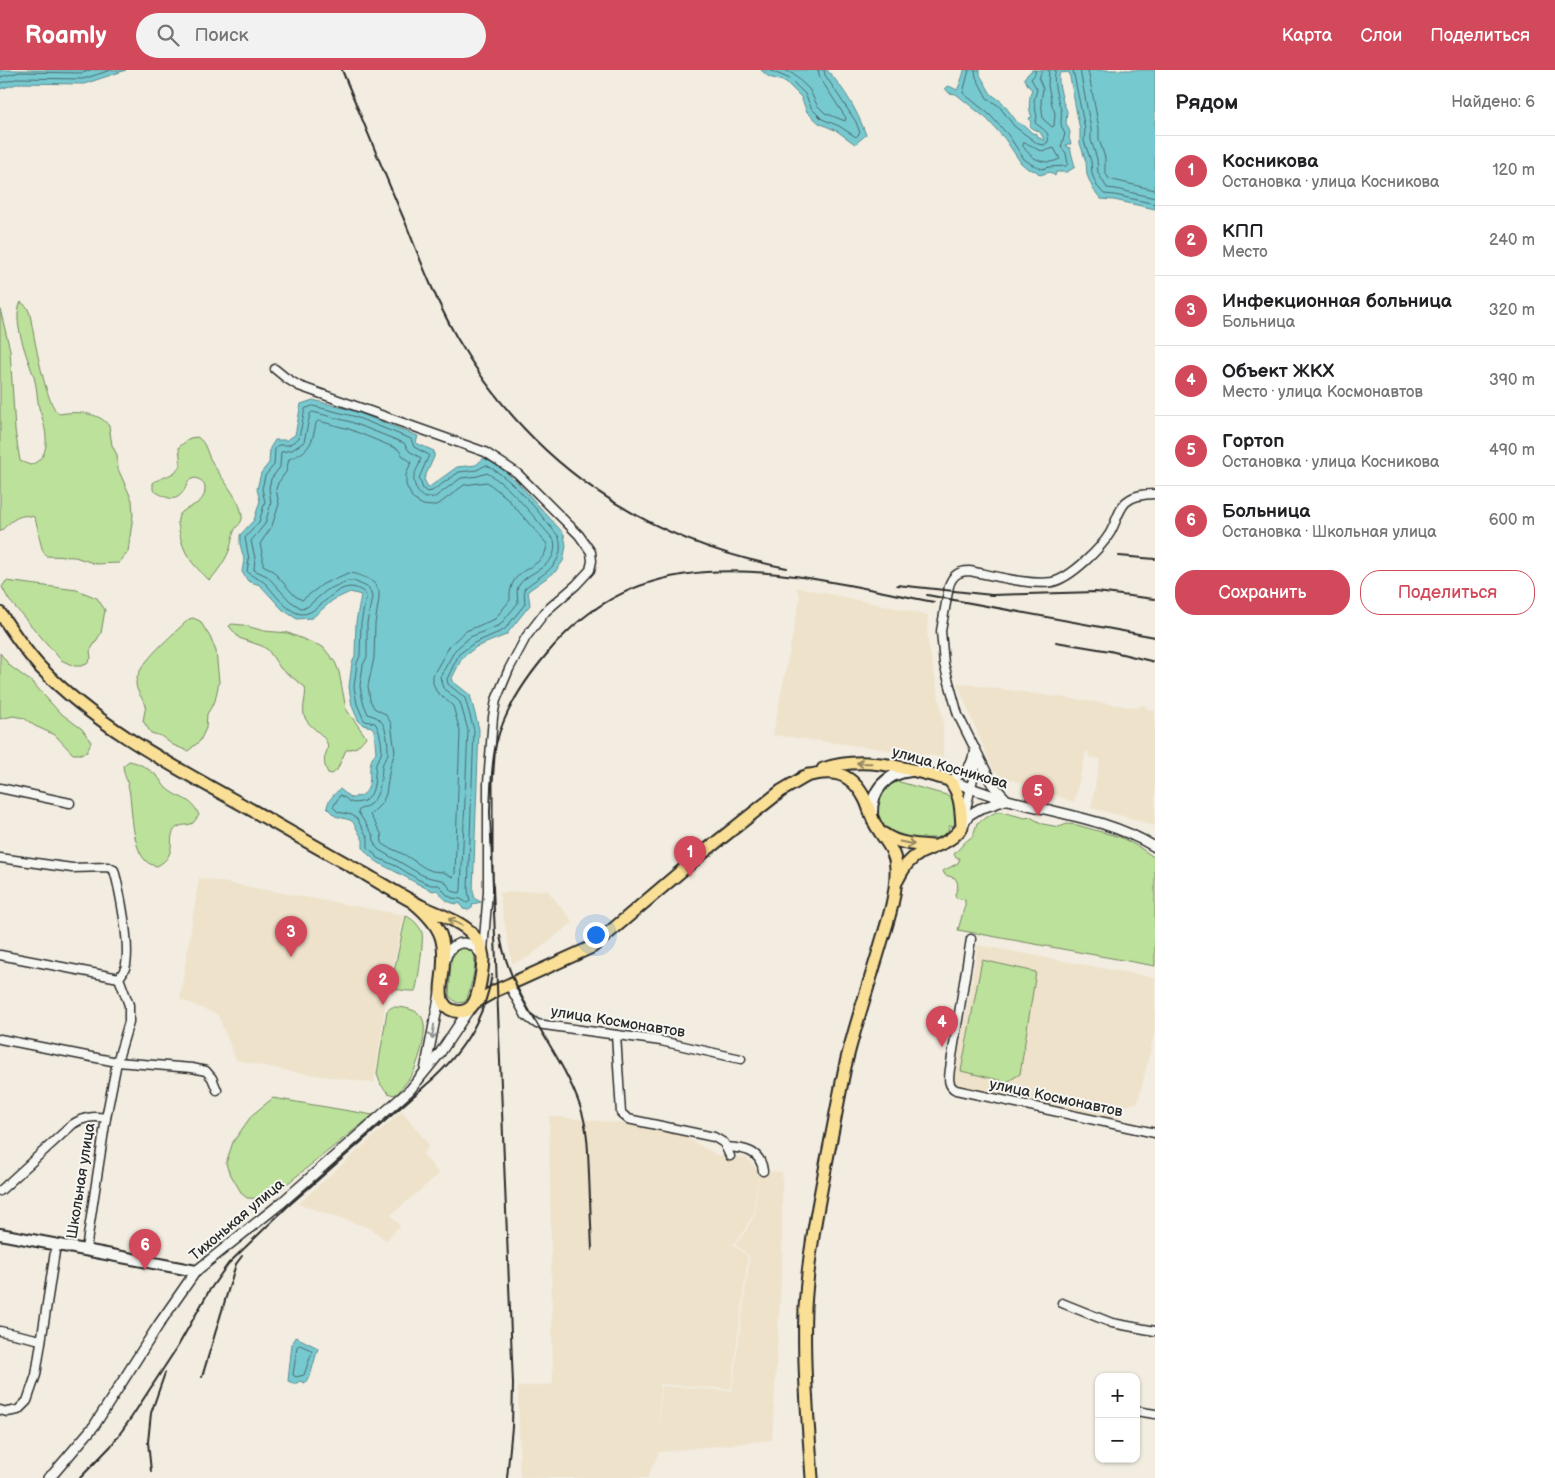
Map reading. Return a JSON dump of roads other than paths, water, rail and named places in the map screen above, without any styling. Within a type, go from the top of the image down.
[{"type":"main road","points":[[0,614],[40,667],[71,696],[105,723],[166,761],[414,902],[469,930],[477,941],[483,957],[478,992],[472,1005],[459,1012],[451,1010],[444,1003],[441,990],[445,961],[444,947],[438,928],[431,917],[414,902]]},
{"type":"main road","name":"улица Косникова","points":[[472,1005],[487,995],[592,947],[699,856],[781,791],[803,778],[828,767],[852,763],[879,764],[948,780]]},
{"type":"main road","points":[[872,818],[872,801],[874,794],[881,785],[896,774],[912,771]]},
{"type":"main road","points":[[803,778],[823,772],[831,772],[842,775],[859,789],[872,818],[892,850],[896,862],[895,888],[887,923],[846,1066],[809,1258],[805,1307],[805,1362],[812,1478]]},
{"type":"main road","points":[[895,888],[908,863],[921,853],[950,841],[962,827],[958,795],[948,780]]},
{"type":"main road","points":[[880,831],[896,841],[937,846]]},
{"type":"main road","name":"Школьная улица","points":[[0,1234],[196,1271]]},
{"type":"street","points":[[275,369],[299,386],[485,452],[517,473],[579,535],[591,552],[590,570],[546,611],[526,637],[509,669],[496,700],[488,783],[488,892],[483,957]]},
{"type":"street","points":[[962,827],[969,816],[979,810],[1006,800],[992,784],[958,715],[951,693],[943,658],[942,631],[949,586],[953,578],[959,572],[969,571],[1036,582],[1062,579],[1105,541],[1125,503],[1137,496],[1155,494]]},
{"type":"street","points":[[948,780],[960,776],[968,769],[972,763],[975,749]]},
{"type":"street","points":[[962,827],[970,788],[976,771],[975,749]]},
{"type":"street","name":"улица Косникова","points":[[948,780],[1006,800],[1113,827],[1132,834],[1155,847]]},
{"type":"street","points":[[0,788],[70,803]]},
{"type":"street","points":[[0,858],[72,868],[108,867],[114,870],[127,942],[126,966],[119,978],[0,955]]},
{"type":"street","name":"улица Космонавтов","points":[[971,939],[950,1069],[951,1087],[956,1090],[1155,1133]]},
{"type":"street","points":[[445,961],[449,950],[462,942],[474,946],[483,957]]},
{"type":"street","name":"Школьная улица","points":[[86,1250],[106,1118],[117,1062],[128,1022],[129,1005],[119,978]]},
{"type":"street","name":"улица Космонавтов","points":[[509,985],[526,1016],[537,1024],[661,1041],[742,1059]]},
{"type":"street","points":[[424,1074],[441,990]]},
{"type":"street","name":"Тихонькая улица","points":[[48,1478],[94,1426],[159,1324],[196,1271],[280,1204],[410,1090],[424,1074],[472,1005]]},
{"type":"street","points":[[616,1035],[623,1116],[628,1119],[714,1137],[720,1140],[726,1147],[730,1156]]},
{"type":"street","points":[[0,1039],[117,1062],[192,1068],[206,1071],[212,1078],[217,1090]]},
{"type":"street","name":"Школьная улица","points":[[0,1191],[73,1124],[83,1118],[96,1116],[106,1118]]},
{"type":"street","points":[[726,1147],[743,1148],[754,1153],[761,1161],[763,1171]]},
{"type":"street","points":[[0,1410],[7,1412],[18,1410],[26,1401],[36,1375],[56,1244]]},
{"type":"street","points":[[1062,1303],[1112,1323],[1155,1331]]},
{"type":"street","points":[[0,1331],[41,1340]]},
{"type":"street","points":[[1140,1412],[1155,1414]]},
{"type":"water","points":[[0,70],[126,70],[84,84],[20,83],[0,89]]},
{"type":"water","points":[[761,70],[827,70],[850,101],[866,135],[855,144],[837,131],[819,123],[807,112],[801,97],[786,82],[769,77]]},
{"type":"water","points":[[964,70],[980,70],[980,75],[991,94],[1002,102],[1017,122],[1045,141],[1040,132],[1030,126],[1029,118],[1032,117],[1029,103],[1032,89],[1024,78],[1032,70],[1155,70],[1155,209],[1101,199],[1093,189],[1087,175],[1086,162],[1080,143],[1080,130],[1069,72],[1060,73],[1059,84],[1067,111],[1066,123],[1070,132],[1071,144],[1066,146],[1070,148],[1075,167],[1067,172],[1056,172],[1055,176],[1050,172],[1040,175],[1036,171],[1028,169],[1021,163],[1005,139],[987,119],[956,94],[949,93],[945,88],[949,86],[957,90]]},
{"type":"water","points":[[313,400],[354,411],[418,436],[416,443],[434,451],[434,457],[424,479],[428,488],[457,467],[476,465],[484,458],[500,467],[519,484],[564,534],[566,546],[563,561],[555,572],[528,591],[530,605],[506,635],[476,647],[462,658],[451,680],[470,695],[479,729],[473,891],[475,899],[481,902],[473,904],[472,908],[468,910],[463,909],[460,903],[448,901],[437,890],[433,891],[424,887],[375,860],[363,848],[363,840],[353,822],[335,816],[327,808],[330,800],[340,789],[351,798],[364,794],[369,785],[370,764],[376,752],[374,730],[372,727],[363,725],[358,720],[352,706],[349,687],[352,663],[355,656],[356,622],[361,595],[350,592],[333,600],[312,618],[297,619],[283,610],[260,585],[248,581],[242,572],[244,559],[240,535],[254,520],[260,501],[257,489],[261,473],[269,463],[270,448],[275,440],[287,440],[295,435],[301,404]]},
{"type":"water","points":[[296,1337],[318,1348],[311,1373],[305,1383],[300,1381],[295,1384],[288,1381],[292,1344]]},
{"type":"railway","points":[[342,70],[442,310],[457,338],[486,383],[519,423],[556,459],[596,490],[639,517],[685,538],[735,556],[787,568]]},
{"type":"railway","points":[[1119,556],[1155,559]]},
{"type":"railway","points":[[507,1478],[512,1427],[513,1384],[490,812],[494,752],[504,720],[530,675],[546,655],[587,615],[631,589],[678,576],[727,571],[778,574],[830,581],[934,602]]},
{"type":"railway","points":[[897,585],[992,595],[1096,592],[1155,599]]},
{"type":"railway","points":[[927,595],[1155,637]]},
{"type":"railway","points":[[1056,642],[1110,651],[1155,662]]},
{"type":"railway","points":[[500,936],[506,960],[515,982],[571,1084],[583,1114],[588,1148],[592,1250]]},
{"type":"railway","points":[[80,1478],[111,1446],[131,1418],[178,1346],[209,1291],[228,1264],[288,1206],[434,1078],[455,1056],[472,1031],[478,1018],[489,990],[492,975]]},
{"type":"railway","points":[[202,1377],[236,1264],[242,1256]]},
{"type":"railway","points":[[151,1471],[148,1442],[151,1413],[165,1373]]},
{"type":"place","name":"Гортоп","points":[[1038,816]]},
{"type":"place","name":"Косникова","points":[[690,877]]},
{"type":"place","name":"Инфекционная больница","points":[[291,957]]},
{"type":"place","name":"КПП","points":[[383,1005]]},
{"type":"place","name":"Объект ЖКХ","points":[[942,1047]]},
{"type":"place","name":"Больница","points":[[145,1270]]}]
